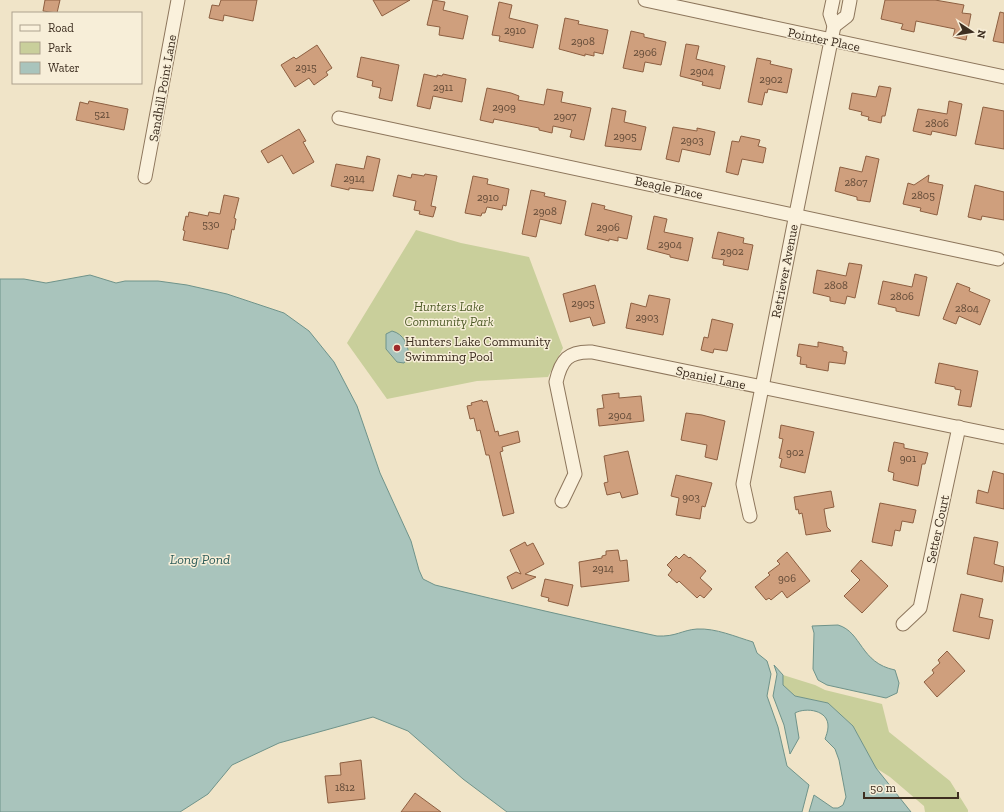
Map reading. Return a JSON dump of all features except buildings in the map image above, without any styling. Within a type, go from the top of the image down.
[{"type":"street","name":"Sandhill Point Lane","points":[[145,177],[178,0]]},
{"type":"street","name":"Pointer Place","points":[[645,0],[1004,77]]},
{"type":"street","name":"Retriever Avenue","points":[[750,516],[743,484],[796,214],[832,41],[834,26],[830,14],[833,0]]},
{"type":"street","points":[[834,26],[847,16],[850,0]]},
{"type":"street","name":"Beagle Place","points":[[338,118],[796,214],[998,259]]},
{"type":"street","name":"Spaniel Lane","points":[[562,501],[575,474],[556,382],[559,368],[567,357],[579,352],[592,352],[1004,437]]},
{"type":"street","name":"Setter Court","points":[[902,624],[920,608],[959,427]]},
{"type":"green space","name":"Hunters Lake Community Park","points":[[416,230],[461,243],[529,257],[563,348],[548,377],[477,381],[387,399],[347,343]]},
{"type":"green space","points":[[783,675],[815,685],[825,690],[882,704],[889,732],[950,781],[968,812],[925,812],[924,806],[890,777],[876,768],[853,726],[828,703],[795,696],[783,685]]},
{"type":"water","name":"Long Pond","points":[[90,275],[116,283],[125,281],[158,281],[187,285],[227,294],[284,313],[309,331],[334,362],[357,406],[380,473],[411,541],[423,579],[435,585],[657,636],[704,629],[726,633],[753,642],[757,653],[767,661],[771,674],[767,696],[778,727],[787,766],[809,785],[802,812],[507,812],[463,779],[408,731],[373,717],[279,743],[232,765],[208,794],[180,812],[0,812],[0,279],[24,279],[46,283]]},
{"type":"water","name":"Hunters Lake Community Swimming Pool","points":[[392,331],[396,332],[405,340],[408,348],[409,356],[404,363],[397,362],[386,349],[386,334]]},
{"type":"water","points":[[838,625],[852,634],[868,655],[875,661],[883,666],[895,670],[899,683],[897,693],[886,698],[827,685],[818,680],[813,669],[814,633],[812,626]]},
{"type":"water","points":[[774,665],[783,675],[783,685],[795,696],[828,703],[853,726],[876,768],[911,812],[809,812],[814,795],[833,808],[838,808],[843,805],[846,797],[839,760],[835,749],[825,739],[828,727],[825,717],[816,711],[811,710],[795,713],[799,738],[790,754],[784,725],[773,696],[777,674]]},
{"type":"place","name":"Hunters Lake Community Swimming Pool","points":[[397,348]]}]
